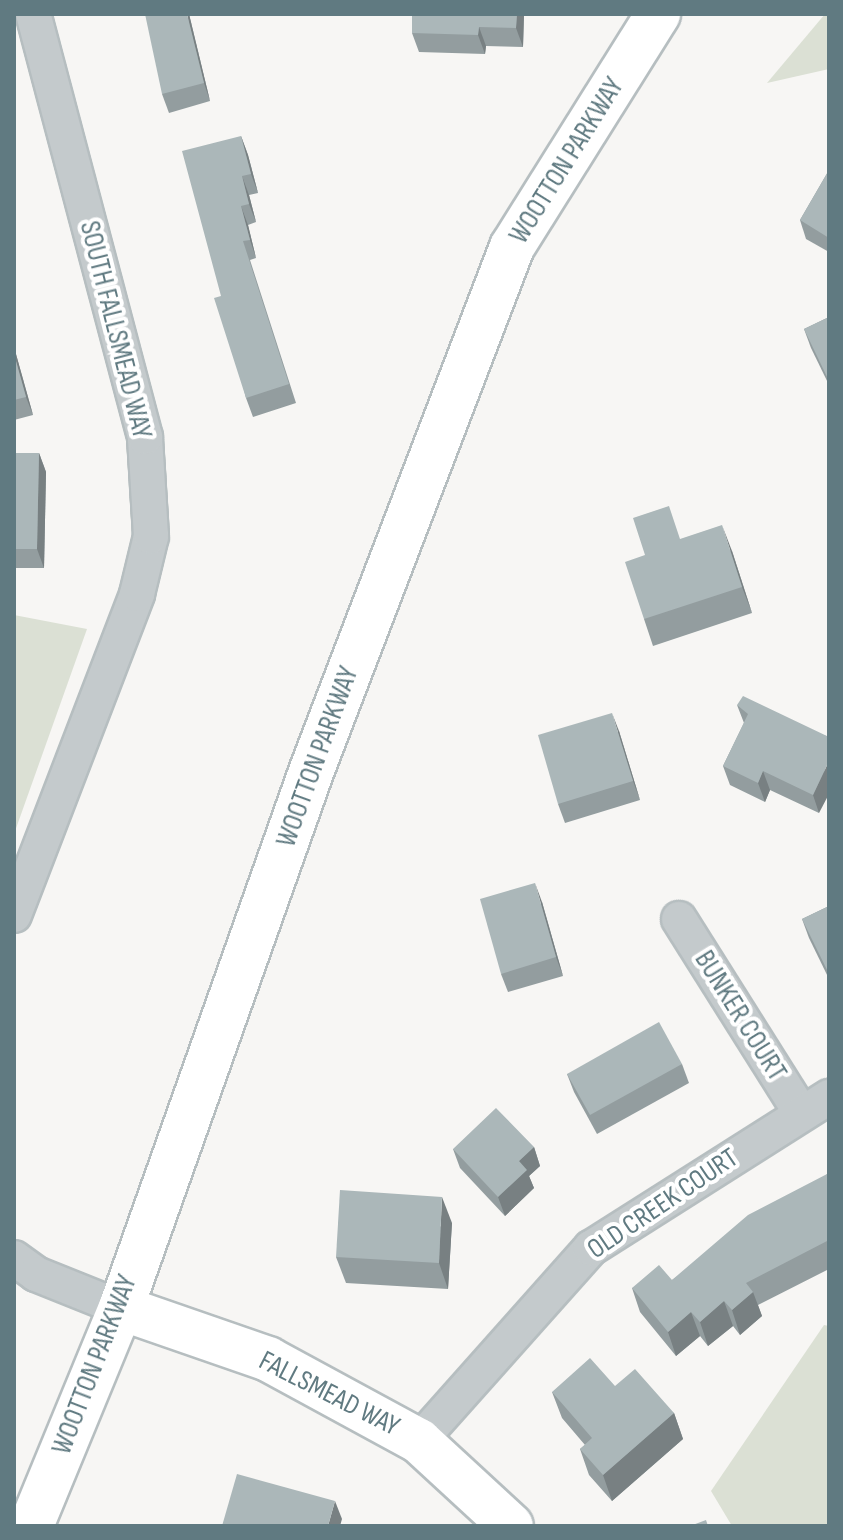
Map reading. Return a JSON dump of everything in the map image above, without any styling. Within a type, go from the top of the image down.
[{"type":"main road","name":"WOOTTON PARKWAY","points":[[31,1526],[121,1308],[311,772],[512,247],[658,14]]},
{"type":"main road","name":"FALLSMEAD WAY","points":[[121,1308],[268,1359],[419,1441],[511,1526]]},
{"type":"street","name":"SOUTH FALLSMEAD WAY","points":[[14,915],[137,594],[151,536],[145,437],[33,14]]},
{"type":"street","name":"BUNKER COURT","points":[[679,919],[815,1105]]},
{"type":"street","name":"OLD CREEK COURT","points":[[419,1441],[591,1248],[815,1105]]},
{"type":"street","points":[[14,1258],[36,1274],[121,1308]]},
{"type":"shaded area","points":[[825,14],[829,14],[829,69],[767,83]]},
{"type":"shaded area","points":[[14,615],[87,629],[14,834]]},
{"type":"shaded area","points":[[824,1325],[829,1326],[829,1526],[732,1526],[711,1491]]},
{"type":"building","points":[[145,14],[187,14],[204,83],[162,94]]},
{"type":"building","points":[[412,14],[517,14],[516,28],[479,27],[478,35],[412,33]]},
{"type":"building","points":[[241,136],[251,174],[242,176],[249,204],[241,206],[250,240],[243,241],[289,384],[246,398],[214,298],[221,296],[182,151]]},
{"type":"building","points":[[829,170],[829,238],[800,220]]},
{"type":"building","points":[[829,317],[829,381],[804,329]]},
{"type":"building","points":[[14,354],[26,397],[14,400]]},
{"type":"building","points":[[14,453],[39,453],[37,549],[14,549]]},
{"type":"building","points":[[669,506],[680,539],[722,525],[742,587],[644,619],[625,562],[645,555],[633,518]]},
{"type":"building","points":[[743,696],[829,737],[829,761],[813,795],[763,771],[758,783],[723,766],[748,714],[737,705]]},
{"type":"building","points":[[612,713],[633,781],[558,804],[538,735]]},
{"type":"building","points":[[535,883],[556,957],[501,974],[480,899]]},
{"type":"building","points":[[829,906],[829,974],[802,919]]},
{"type":"building","points":[[659,1022],[682,1064],[590,1115],[567,1074]]},
{"type":"building","points":[[496,1108],[534,1147],[519,1161],[527,1170],[498,1197],[453,1149]]},
{"type":"building","points":[[829,1173],[829,1240],[746,1283],[753,1292],[732,1310],[724,1301],[700,1322],[691,1312],[668,1332],[632,1288],[659,1265],[672,1280],[748,1215]]},
{"type":"building","points":[[340,1190],[442,1197],[439,1263],[336,1257]]},
{"type":"building","points":[[590,1358],[615,1386],[635,1369],[674,1413],[603,1475],[580,1449],[592,1438],[552,1392]]},
{"type":"building","points":[[237,1474],[335,1501],[328,1526],[222,1526]]},
{"type":"building","points":[[706,1520],[708,1526],[690,1526]]}]
